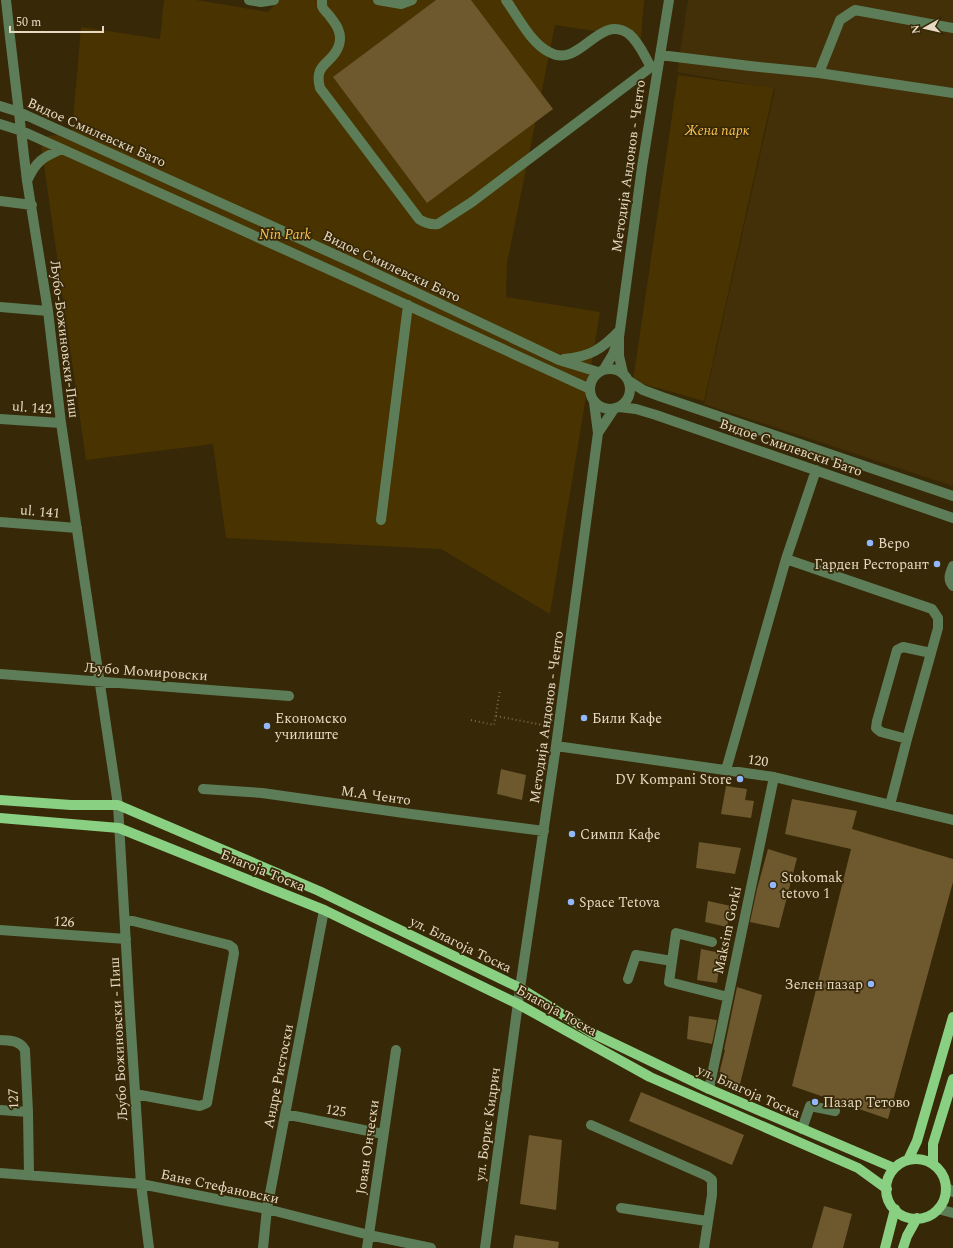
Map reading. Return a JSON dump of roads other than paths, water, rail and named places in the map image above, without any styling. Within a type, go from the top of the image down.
[{"type":"main road","name":"ул. Благоја Тоска","points":[[0,800],[71,805],[118,805],[319,891],[520,988],[592,1033],[709,1089],[894,1168]]},
{"type":"main road","name":"Благоја Тоска","points":[[0,818],[119,828],[324,910],[518,1004],[650,1077],[858,1168],[887,1189]]},
{"type":"main road","points":[[908,1160],[917,1141],[953,1017]]},
{"type":"main road","points":[[933,1164],[933,1144],[953,1079]]},
{"type":"main road","points":[[921,1159],[933,1164],[942,1174],[950,1189],[938,1209],[929,1216],[917,1218],[905,1216],[895,1209],[888,1197],[887,1189],[888,1178],[894,1168],[908,1160],[921,1159]]},
{"type":"main road","points":[[885,1248],[891,1230],[895,1209]]},
{"type":"main road","points":[[903,1248],[907,1236],[917,1218]]},
{"type":"street","name":"Љубо-Божиновски-Пиш","points":[[6,0],[27,181],[48,311],[61,423],[101,682],[118,805]]},
{"type":"street","points":[[249,0],[261,2],[274,0]]},
{"type":"street","points":[[322,0],[322,6],[339,29],[340,37],[339,45],[334,56],[322,66],[319,71],[318,81],[320,88],[419,219],[432,225],[438,224],[472,202],[654,67],[628,34],[615,28],[607,30],[570,55],[559,56],[548,52],[534,41],[506,0]]},
{"type":"street","points":[[378,0],[401,4],[412,0]]},
{"type":"street","name":"Методија Андонов - Ченто","points":[[626,377],[619,356],[619,333],[654,67],[660,55],[669,0]]},
{"type":"street","points":[[819,73],[840,20],[855,10],[953,28]]},
{"type":"street","points":[[660,55],[819,73],[953,93]]},
{"type":"street","name":"Видое Смилевски Бато","points":[[0,106],[19,112],[358,265],[559,360],[601,371]]},
{"type":"street","name":"Видое Смилевски Бато","points":[[0,124],[22,131],[62,149],[408,305],[590,390]]},
{"type":"street","points":[[27,181],[32,169],[40,160],[62,149]]},
{"type":"street","points":[[0,201],[32,205]]},
{"type":"street","points":[[381,520],[408,305]]},
{"type":"street","points":[[0,307],[48,311]]},
{"type":"street","points":[[559,360],[577,358],[593,353],[608,343],[619,333]]},
{"type":"street","name":"Методија Андонов - Ченто","points":[[601,371],[613,354],[619,333]]},
{"type":"street","points":[[611,368],[618,370],[626,377],[631,388],[626,403],[617,408],[607,409],[600,407],[594,402],[591,396],[590,383],[601,371],[611,368]]},
{"type":"street","name":"Видое Смилевски Бато","points":[[626,377],[643,390],[662,397],[953,496]]},
{"type":"street","name":"Методија Андонов - Ченто","points":[[518,1004],[556,746],[598,433],[594,402]]},
{"type":"street","name":"Видое Смилевски Бато","points":[[617,408],[636,409],[953,518]]},
{"type":"street","name":"Методија Андонов - Ченто","points":[[598,433],[617,408]]},
{"type":"street","name":"ul. 142","points":[[0,419],[61,423]]},
{"type":"street","points":[[726,770],[786,559],[816,470]]},
{"type":"street","name":"ul. 141","points":[[0,522],[77,528]]},
{"type":"street","points":[[786,559],[932,609],[938,618],[938,628],[890,805]]},
{"type":"street","points":[[953,566],[949,578],[953,586]]},
{"type":"street","points":[[907,739],[881,732],[876,728],[877,721],[897,650],[903,647],[931,653]]},
{"type":"street","name":"Љубо Момировски","points":[[0,674],[289,696]]},
{"type":"street","name":"120","points":[[556,746],[774,777],[953,820]]},
{"type":"street","name":"Maksim Gorki","points":[[709,1089],[774,777]]},
{"type":"street","name":"М.А Ченто","points":[[203,789],[262,793],[411,814],[544,830]]},
{"type":"street","name":"Љубо Божиновски - Пиш","points":[[118,805],[141,1184],[149,1248]]},
{"type":"street","name":"Андре Ристоски","points":[[263,1248],[267,1209],[324,910]]},
{"type":"street","points":[[125,918],[229,945],[233,948],[234,953],[207,1103],[200,1106],[135,1094]]},
{"type":"street","name":"126","points":[[0,930],[126,939]]},
{"type":"street","points":[[712,942],[676,933],[669,982],[728,996]]},
{"type":"street","points":[[628,979],[636,955],[672,961]]},
{"type":"street","name":"ул. Борис Кидрич","points":[[485,1248],[518,1004]]},
{"type":"street","name":"127","points":[[0,1040],[17,1042],[23,1045],[25,1050],[29,1175]]},
{"type":"street","name":"Јован Ончески","points":[[367,1248],[396,1050]]},
{"type":"street","points":[[802,1129],[810,1106],[835,1111]]},
{"type":"street","points":[[0,1110],[28,1112]]},
{"type":"street","name":"125","points":[[285,1114],[383,1134]]},
{"type":"street","points":[[591,1125],[707,1176],[712,1180],[712,1195],[704,1248]]},
{"type":"street","name":"Бане Стефановски","points":[[0,1173],[141,1184],[267,1209],[369,1235],[431,1248]]},
{"type":"street","points":[[621,1208],[707,1221]]},
{"type":"street","points":[[938,1209],[953,1212]]},
{"type":"place","name":"Веро","points":[[870,543]]},
{"type":"place","name":"Гарден Ресторант","points":[[937,564]]},
{"type":"place","name":"Били Кафе","points":[[584,718]]},
{"type":"place","name":"Економско училиште","points":[[267,726]]},
{"type":"place","name":"DV Kompani Store","points":[[740,779]]},
{"type":"place","name":"Симпл Кафе","points":[[572,834]]},
{"type":"place","name":"Stokomak tetovo 1","points":[[773,885]]},
{"type":"place","name":"Space Tetova","points":[[571,902]]},
{"type":"place","name":"Зелен пазар","points":[[871,984]]},
{"type":"place","name":"Пазар Тетово","points":[[815,1102]]},
{"type":"park label","name":"Жена парк","points":[[717,130]]},
{"type":"park label","name":"Nin Park","points":[[285,234]]}]
